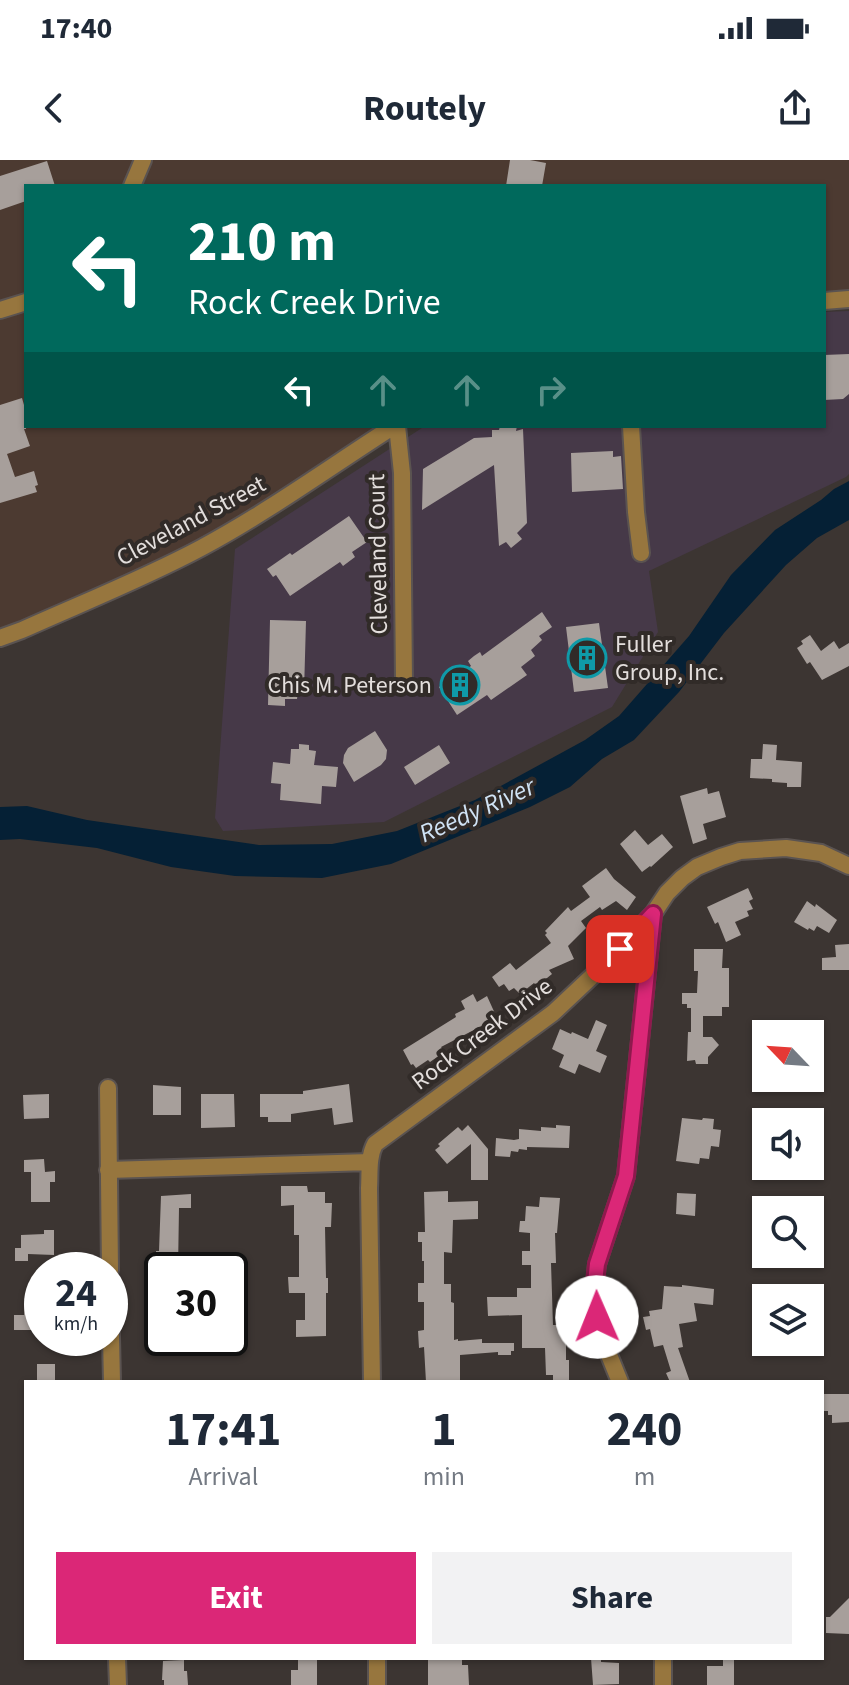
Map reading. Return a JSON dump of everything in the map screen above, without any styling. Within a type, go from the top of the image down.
[{"type":"street","points":[[133,184],[143,160]]},
{"type":"street","points":[[826,301],[849,299]]},
{"type":"street","points":[[0,310],[24,303]]},
{"type":"street","name":"Cleveland Street","points":[[0,638],[153,572],[202,547],[393,428]]},
{"type":"street","name":"Cleveland Court","points":[[396,428],[402,473],[404,682]]},
{"type":"street","points":[[631,428],[641,553]]},
{"type":"street","name":"Rock Creek Drive","points":[[370,1162],[372,1151],[381,1138],[553,1013],[653,914],[667,893],[697,867],[740,851],[786,848],[807,850],[849,866]]},
{"type":"street","points":[[619,1380],[603,1340],[594,1292],[597,1264],[626,1176],[653,914]]},
{"type":"street","points":[[108,1088],[110,1252]]},
{"type":"street","points":[[108,1170],[370,1162],[372,1380]]},
{"type":"street","points":[[111,1356],[112,1380]]},
{"type":"street","points":[[117,1660],[118,1685]]},
{"type":"street","points":[[377,1660],[377,1685]]},
{"type":"street","points":[[663,1660],[663,1685]]},
{"type":"shaded area","points":[[0,160],[849,160],[849,299],[826,301],[826,184],[24,184],[24,428],[391,428],[249,519],[0,638]]},
{"type":"shaded area","points":[[849,311],[849,474],[649,571],[658,632],[612,707],[384,822],[223,831],[215,818],[235,549],[422,428],[826,428],[826,312]]},
{"type":"water","name":"Reedy River","points":[[849,481],[849,520],[817,538],[786,565],[724,633],[679,692],[634,740],[602,759],[570,787],[530,807],[391,864],[322,878],[235,876],[171,867],[97,848],[20,839],[0,840],[0,807],[27,806],[87,820],[259,845],[332,844],[397,831],[475,800],[585,740],[619,716],[689,636],[731,575],[775,530]]},
{"type":"building","points":[[510,160],[546,163],[542,184],[506,184]]},
{"type":"building","points":[[47,161],[54,184],[24,184],[24,202],[0,210],[0,176]]},
{"type":"building","points":[[849,354],[849,394],[843,399],[826,400],[826,355]]},
{"type":"building","points":[[22,398],[24,429],[30,446],[7,454],[15,477],[34,471],[38,485],[35,486],[37,492],[0,503],[0,405]]},
{"type":"building","points":[[523,429],[527,523],[517,533],[522,539],[511,548],[506,542],[499,546],[494,465],[422,510],[423,469],[474,438],[492,437],[492,430]]},
{"type":"building","points":[[613,451],[613,457],[621,456],[623,489],[572,492],[571,453]]},
{"type":"building","points":[[349,516],[367,542],[352,552],[355,557],[343,566],[340,562],[290,596],[276,575],[273,577],[267,569]]},
{"type":"building","points":[[542,612],[552,627],[539,636],[542,640],[531,650],[535,656],[521,667],[527,675],[491,700],[487,695],[457,715],[439,687],[471,666],[468,661],[474,656],[480,652],[482,656]]},
{"type":"building","points":[[270,620],[306,621],[304,692],[298,692],[297,699],[285,699],[285,706],[268,705]]},
{"type":"building","name":"Fuller Group, Inc.","points":[[599,623],[608,688],[574,692],[566,627]]},
{"type":"building","points":[[810,635],[821,651],[834,641],[839,649],[849,643],[849,666],[822,680],[797,648]]},
{"type":"building","points":[[375,731],[387,750],[386,759],[354,782],[343,763],[344,755],[348,748]]},
{"type":"building","points":[[299,744],[309,745],[309,750],[316,751],[314,765],[338,767],[336,787],[322,786],[321,804],[280,800],[281,784],[271,783],[273,762],[290,764],[291,749],[299,749]]},
{"type":"building","points":[[763,744],[777,745],[776,760],[802,762],[801,787],[787,787],[787,783],[772,782],[772,779],[750,778],[751,759],[762,759]]},
{"type":"building","points":[[439,745],[450,763],[415,785],[404,767]]},
{"type":"building","points":[[707,788],[708,794],[719,791],[726,817],[703,824],[707,839],[693,844],[680,796]]},
{"type":"building","points":[[635,830],[648,845],[662,834],[673,847],[642,872],[620,844]]},
{"type":"building","points":[[606,868],[636,897],[627,910],[616,901],[602,910],[600,907],[581,921],[586,928],[568,946],[574,959],[549,970],[552,974],[537,986],[534,983],[520,994],[514,988],[509,991],[504,984],[499,987],[492,977],[510,963],[516,970],[551,943],[545,931],[568,907],[571,911],[590,897],[582,886]]},
{"type":"building","points":[[748,888],[753,909],[747,911],[749,916],[735,922],[741,935],[726,942],[718,922],[715,924],[707,907]]},
{"type":"building","points":[[807,901],[837,920],[829,933],[817,926],[814,931],[808,930],[794,922]]},
{"type":"building","points":[[849,944],[849,970],[822,970],[822,958],[836,957],[835,945]]},
{"type":"building","points":[[694,949],[723,949],[722,968],[729,968],[729,1007],[722,1007],[722,1016],[703,1016],[703,1037],[712,1037],[719,1045],[708,1057],[708,1064],[687,1061],[691,1008],[682,1004],[682,993],[697,993],[698,971],[694,971]]},
{"type":"building","points":[[473,994],[477,1002],[487,996],[497,1018],[441,1047],[440,1055],[430,1062],[428,1060],[416,1068],[411,1065],[403,1050],[456,1017],[455,1014],[465,1009],[461,1001]]},
{"type":"building","points":[[596,1020],[607,1025],[596,1051],[607,1056],[600,1073],[579,1064],[575,1074],[559,1067],[564,1055],[552,1049],[560,1029],[588,1039]]},
{"type":"building","points":[[349,1084],[353,1122],[334,1125],[332,1108],[291,1114],[291,1122],[268,1122],[268,1117],[260,1117],[260,1094],[303,1094],[303,1091]]},
{"type":"building","points":[[153,1085],[181,1087],[181,1115],[153,1115]]},
{"type":"building","points":[[49,1094],[49,1118],[24,1119],[23,1095]]},
{"type":"building","points":[[201,1094],[234,1094],[235,1127],[201,1128]]},
{"type":"building","points":[[682,1118],[714,1119],[713,1129],[721,1130],[719,1147],[711,1146],[709,1159],[700,1158],[699,1164],[676,1161]]},
{"type":"building","points":[[468,1125],[488,1149],[488,1180],[471,1180],[471,1144],[447,1164],[435,1150],[458,1127],[462,1131]]},
{"type":"building","points":[[556,1125],[570,1126],[569,1148],[527,1147],[527,1150],[511,1151],[510,1157],[495,1156],[496,1138],[519,1139],[519,1129],[541,1131],[541,1127],[556,1128]]},
{"type":"building","points":[[44,1159],[45,1172],[55,1171],[55,1182],[50,1182],[50,1202],[31,1202],[31,1172],[24,1172],[24,1160]]},
{"type":"building","points":[[281,1186],[307,1186],[308,1192],[325,1192],[325,1203],[332,1203],[331,1227],[325,1227],[328,1278],[326,1336],[296,1337],[296,1320],[305,1320],[305,1293],[289,1293],[288,1277],[299,1277],[299,1235],[294,1235],[294,1205],[281,1206]]},
{"type":"building","points":[[448,1191],[448,1202],[478,1201],[478,1219],[453,1220],[452,1253],[444,1252],[444,1284],[451,1284],[451,1302],[454,1303],[454,1340],[514,1343],[511,1355],[498,1355],[498,1352],[460,1355],[460,1380],[426,1380],[424,1347],[419,1348],[418,1331],[424,1330],[424,1302],[418,1302],[418,1283],[424,1283],[424,1261],[418,1232],[425,1232],[424,1192]]},
{"type":"building","points":[[677,1193],[696,1194],[695,1216],[676,1214]]},
{"type":"building","points":[[191,1194],[191,1208],[179,1208],[178,1252],[156,1252],[159,1251],[161,1196]]},
{"type":"building","points":[[540,1197],[560,1198],[555,1233],[556,1263],[551,1263],[553,1325],[566,1325],[569,1380],[553,1380],[553,1375],[546,1375],[545,1348],[522,1348],[522,1315],[488,1316],[487,1297],[517,1297],[517,1288],[531,1288],[531,1265],[522,1265],[522,1251],[530,1251],[530,1233],[519,1232],[520,1221],[525,1221],[526,1206],[539,1207]]},
{"type":"building","points":[[44,1230],[54,1230],[54,1252],[24,1252],[24,1261],[15,1261],[15,1248],[21,1248],[21,1235],[44,1234]]},
{"type":"building","points":[[664,1286],[714,1289],[713,1305],[694,1303],[697,1321],[679,1324],[683,1347],[678,1348],[689,1380],[669,1380],[666,1373],[671,1371],[663,1345],[654,1347],[650,1329],[646,1330],[643,1317],[650,1316],[649,1311],[662,1309]]},
{"type":"building","points":[[14,1315],[24,1315],[24,1330],[14,1330]]},
{"type":"building","points":[[37,1364],[55,1364],[55,1380],[37,1380]]},
{"type":"building","points":[[824,1394],[849,1394],[849,1422],[832,1423],[832,1415],[828,1415],[828,1411],[824,1411]]},
{"type":"building","points":[[849,1598],[849,1634],[826,1633],[826,1617],[830,1617]]},
{"type":"building","points":[[184,1660],[188,1685],[164,1685],[163,1661]]},
{"type":"building","points":[[298,1660],[317,1660],[317,1685],[291,1685],[291,1670],[298,1670]]},
{"type":"building","points":[[428,1660],[462,1660],[462,1665],[468,1665],[469,1685],[428,1685]]},
{"type":"building","points":[[591,1660],[619,1663],[619,1684],[593,1685]]},
{"type":"building","points":[[723,1660],[734,1660],[734,1685],[707,1685],[707,1666],[723,1666]]},
{"type":"place","name":"Fuller Group, Inc.","points":[[587,658]]},
{"type":"place","name":"Chis M. Peterson","points":[[460,685]]},
{"type":"route","points":[[597,1317],[594,1292],[597,1264],[626,1176],[653,914],[620,949]]}]
